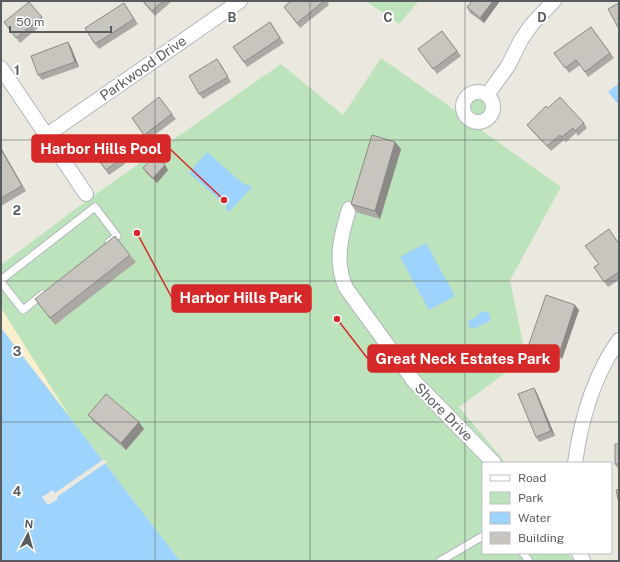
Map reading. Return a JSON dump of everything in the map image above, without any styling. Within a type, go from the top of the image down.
[{"type":"street","name":"Parkwood Drive","points":[[47,135],[240,1]]},
{"type":"street","points":[[487,95],[508,66],[521,40],[532,24],[554,1]]},
{"type":"street","points":[[1,68],[86,194]]},
{"type":"street","name":"Shore Drive","points":[[349,209],[339,250],[341,276],[346,288],[413,380],[493,462]]},
{"type":"street","points":[[575,462],[579,434],[585,410],[595,384],[619,340]]},
{"type":"lane","points":[[86,194],[118,236],[106,245]]},
{"type":"lane","points":[[46,291],[23,310],[1,281],[95,207]]},
{"type":"lane","points":[[440,561],[482,537]]},
{"type":"green space","points":[[366,1],[419,1],[399,24]]},
{"type":"green space","points":[[381,58],[456,111],[475,121],[484,132],[561,187],[510,280],[526,358],[459,407],[505,462],[482,462],[482,554],[569,554],[574,561],[180,561],[1,328],[1,265],[93,196],[281,64],[343,115]]},
{"type":"green space","points":[[477,94],[486,98],[490,107],[486,116],[477,120],[468,116],[464,107],[468,98]]},
{"type":"sand","points":[[1,308],[70,417],[1,328]]},
{"type":"water","points":[[619,83],[619,105],[608,92]]},
{"type":"water","points":[[207,152],[246,186],[248,184],[252,187],[229,212],[225,208],[227,206],[189,173]]},
{"type":"water","points":[[426,243],[455,296],[429,310],[400,257]]},
{"type":"water","points":[[486,311],[490,315],[490,321],[475,328],[470,328],[468,321],[476,317],[481,312]]},
{"type":"water","points":[[1,328],[180,561],[1,561]]},
{"type":"pier","points":[[104,459],[107,462],[57,497],[58,499],[48,505],[42,497],[53,490],[55,493]]},
{"type":"building","points":[[143,1],[163,1],[152,11]]},
{"type":"building","points":[[291,1],[324,1],[297,23],[284,7]]},
{"type":"building","points":[[472,1],[493,1],[480,18],[467,7]]},
{"type":"building","points":[[29,2],[42,17],[16,38],[4,22]]},
{"type":"building","points":[[124,3],[134,19],[95,44],[85,28]]},
{"type":"building","points":[[619,3],[619,29],[608,9]]},
{"type":"building","points":[[270,22],[280,38],[244,62],[233,47]]},
{"type":"building","points":[[591,27],[610,53],[585,72],[576,60],[565,68],[554,53]]},
{"type":"building","points":[[442,31],[457,51],[433,69],[418,49]]},
{"type":"building","points":[[68,42],[75,62],[38,75],[31,56]]},
{"type":"building","points":[[217,59],[228,77],[199,94],[189,76]]},
{"type":"building","points":[[159,97],[172,114],[144,135],[132,118]]},
{"type":"building","points":[[560,97],[584,123],[575,131],[573,128],[562,137],[560,135],[547,146],[527,125],[546,106],[548,108]]},
{"type":"building","points":[[372,135],[395,142],[375,211],[351,204]]},
{"type":"building","points":[[105,136],[121,159],[106,170],[89,147]]},
{"type":"building","points":[[1,149],[22,186],[1,198]]},
{"type":"building","points":[[155,155],[165,165],[153,178],[143,168]]},
{"type":"building","points":[[609,229],[619,244],[619,272],[604,282],[594,267],[599,264],[585,246]]},
{"type":"building","points":[[115,236],[130,255],[50,318],[35,299]]},
{"type":"building","points":[[546,295],[575,305],[559,354],[529,344]]},
{"type":"building","points":[[534,388],[551,431],[536,437],[518,394]]},
{"type":"building","points":[[106,394],[139,422],[121,443],[88,415]]},
{"type":"building","points":[[615,444],[619,444],[619,464],[615,464]]},
{"type":"building","points":[[619,489],[619,503],[616,490]]},
{"type":"place","name":"Harbor Hills Pool","points":[[224,200]]},
{"type":"place","name":"Harbor Hills Park","points":[[137,233]]},
{"type":"place","name":"Great Neck Estates Park","points":[[337,319]]}]
